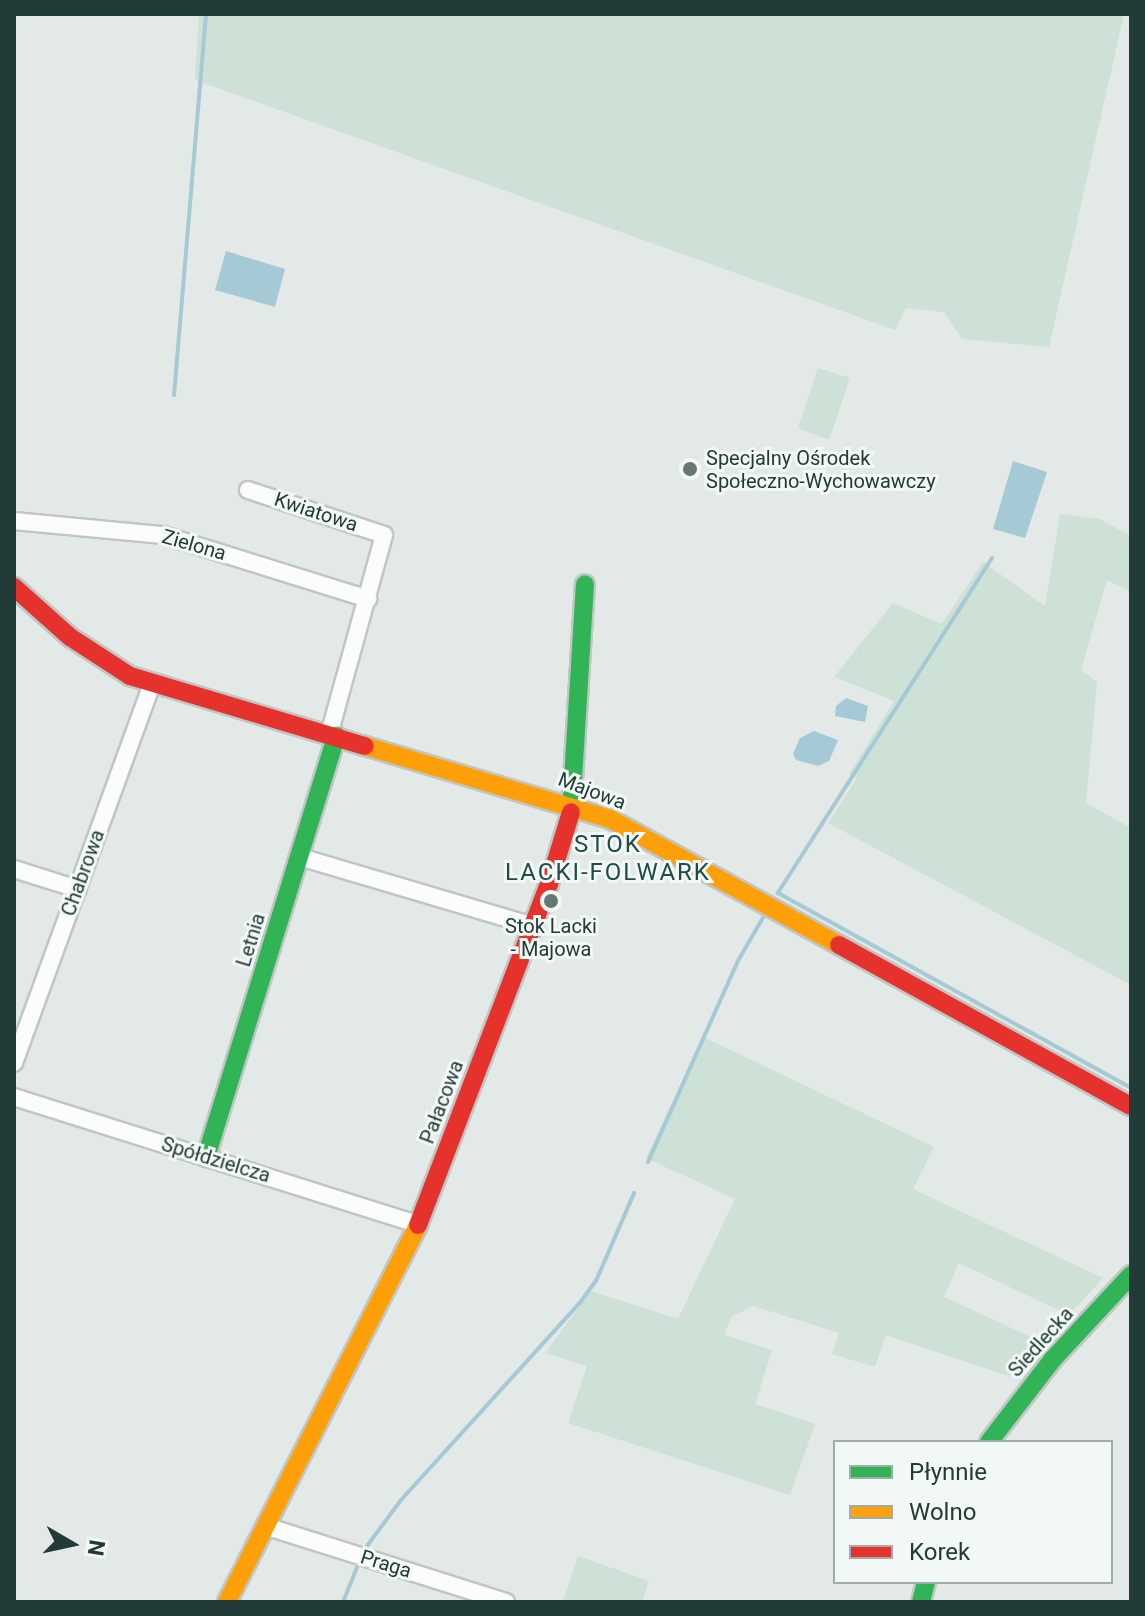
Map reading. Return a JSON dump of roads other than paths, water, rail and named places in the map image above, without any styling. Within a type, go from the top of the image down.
[{"type":"street","name":"Kwiatowa","points":[[248,490],[384,535]]},
{"type":"street","name":"Zielona","points":[[14,521],[163,535],[368,599]]},
{"type":"street","name":"Letnia","points":[[206,1157],[300,857],[384,535]]},
{"type":"street","name":"Pałacowa","points":[[227,1602],[418,1224],[533,926],[573,806],[585,584]]},
{"type":"street","name":"Majowa","points":[[14,587],[111,668],[152,684],[610,819],[1131,1106]]},
{"type":"street","name":"Chabrowa","points":[[14,1063],[18,1038],[78,889],[152,684]]},
{"type":"street","points":[[300,857],[533,926]]},
{"type":"street","points":[[14,869],[78,889]]},
{"type":"street","name":"Spółdzielcza","points":[[14,1097],[418,1224]]},
{"type":"street","name":"Siedlecka","points":[[991,1440],[1053,1359],[1131,1275]]},
{"type":"street","name":"Praga","points":[[265,1526],[506,1602]]},
{"type":"water","points":[[226,251],[285,269],[275,307],[215,290]]},
{"type":"water","points":[[1013,461],[1047,472],[1025,538],[993,529]]},
{"type":"water","points":[[846,698],[868,706],[865,722],[835,716],[836,706]]},
{"type":"water","points":[[814,731],[838,740],[829,761],[818,766],[796,760],[793,754],[800,738]]},
{"type":"waterway","points":[[174,395],[206,14]]},
{"type":"waterway","points":[[992,558],[778,893],[1131,1088]]},
{"type":"waterway","points":[[648,1162],[739,959],[764,916]]},
{"type":"waterway","points":[[367,1546],[401,1500],[579,1304],[596,1281],[634,1193]]},
{"type":"waterway","points":[[343,1602],[357,1567]]},
{"type":"place","name":"Specjalny Ośrodek Społeczno-Wychowawczy","points":[[690,469]]},
{"type":"place","name":"Stok Lacki - Majowa","points":[[551,901]]},
{"type":"district","name":"STOK LACKI-FOLWARK","points":[[608,859]]}]
